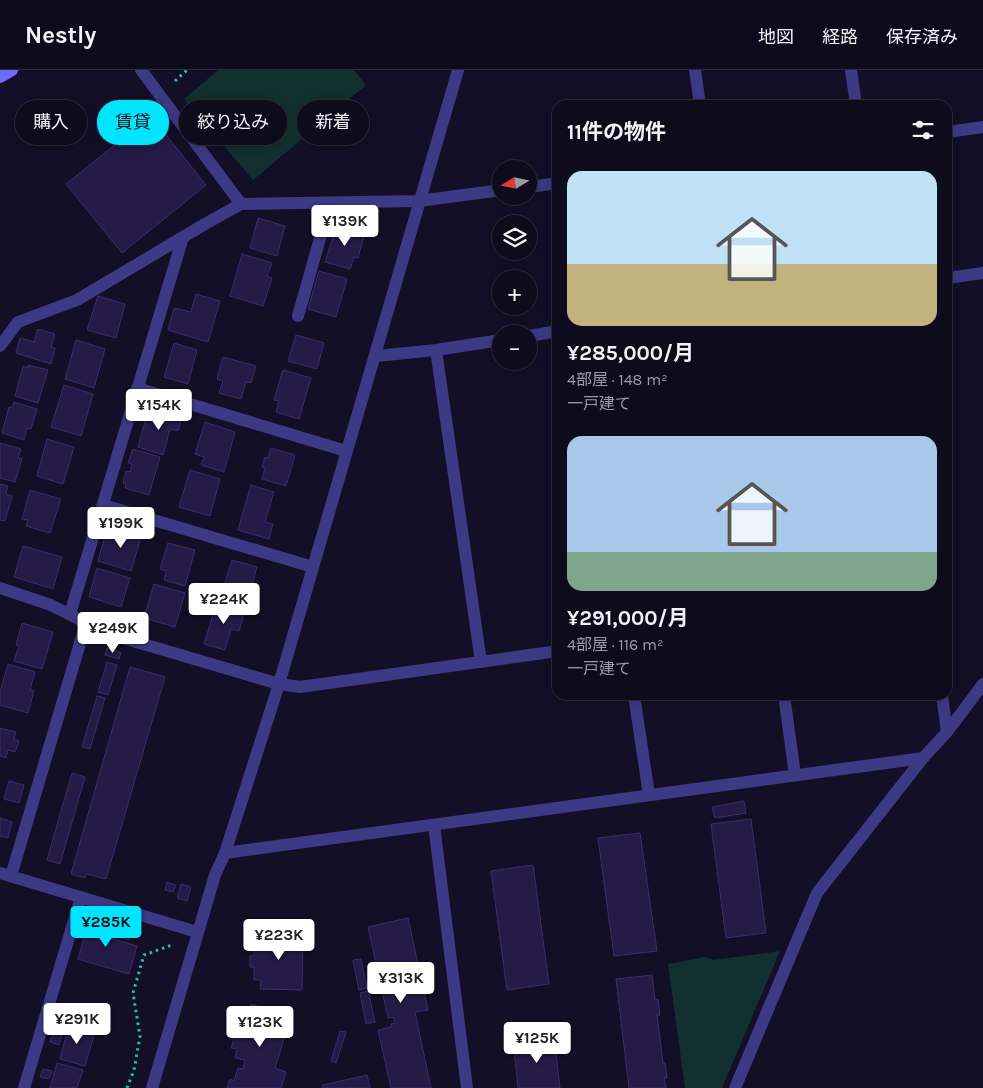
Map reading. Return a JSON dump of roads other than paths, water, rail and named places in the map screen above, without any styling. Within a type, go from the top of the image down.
[{"type":"main road","points":[[0,77],[12,70]]},
{"type":"street","points":[[141,70],[240,204]]},
{"type":"street","points":[[152,1088],[215,874],[225,853],[279,684],[458,70]]},
{"type":"street","points":[[695,70],[699,100]]},
{"type":"street","points":[[851,70],[855,100]]},
{"type":"street","points":[[952,131],[983,127]]},
{"type":"street","points":[[538,186],[552,184]]},
{"type":"street","points":[[0,346],[18,322],[77,300],[240,204],[419,201],[492,191]]},
{"type":"street","points":[[298,316],[330,203]]},
{"type":"street","points":[[70,614],[183,237]]},
{"type":"street","points":[[952,277],[983,273]]},
{"type":"street","points":[[537,335],[552,332]]},
{"type":"street","points":[[376,356],[436,350],[492,341]]},
{"type":"street","points":[[436,350],[481,662]]},
{"type":"street","points":[[137,388],[346,451]]},
{"type":"street","points":[[102,505],[313,567]]},
{"type":"street","points":[[0,588],[51,605],[106,633],[279,684],[300,687],[552,652]]},
{"type":"street","points":[[86,622],[6,874],[197,932]]},
{"type":"street","points":[[735,1088],[816,893],[923,758],[947,732],[983,684]]},
{"type":"street","points":[[635,700],[649,795]]},
{"type":"street","points":[[785,700],[795,775]]},
{"type":"street","points":[[943,700],[947,732]]},
{"type":"street","points":[[225,853],[923,758]]},
{"type":"street","points":[[434,825],[467,1088]]},
{"type":"street","points":[[24,1088],[81,897]]}]
